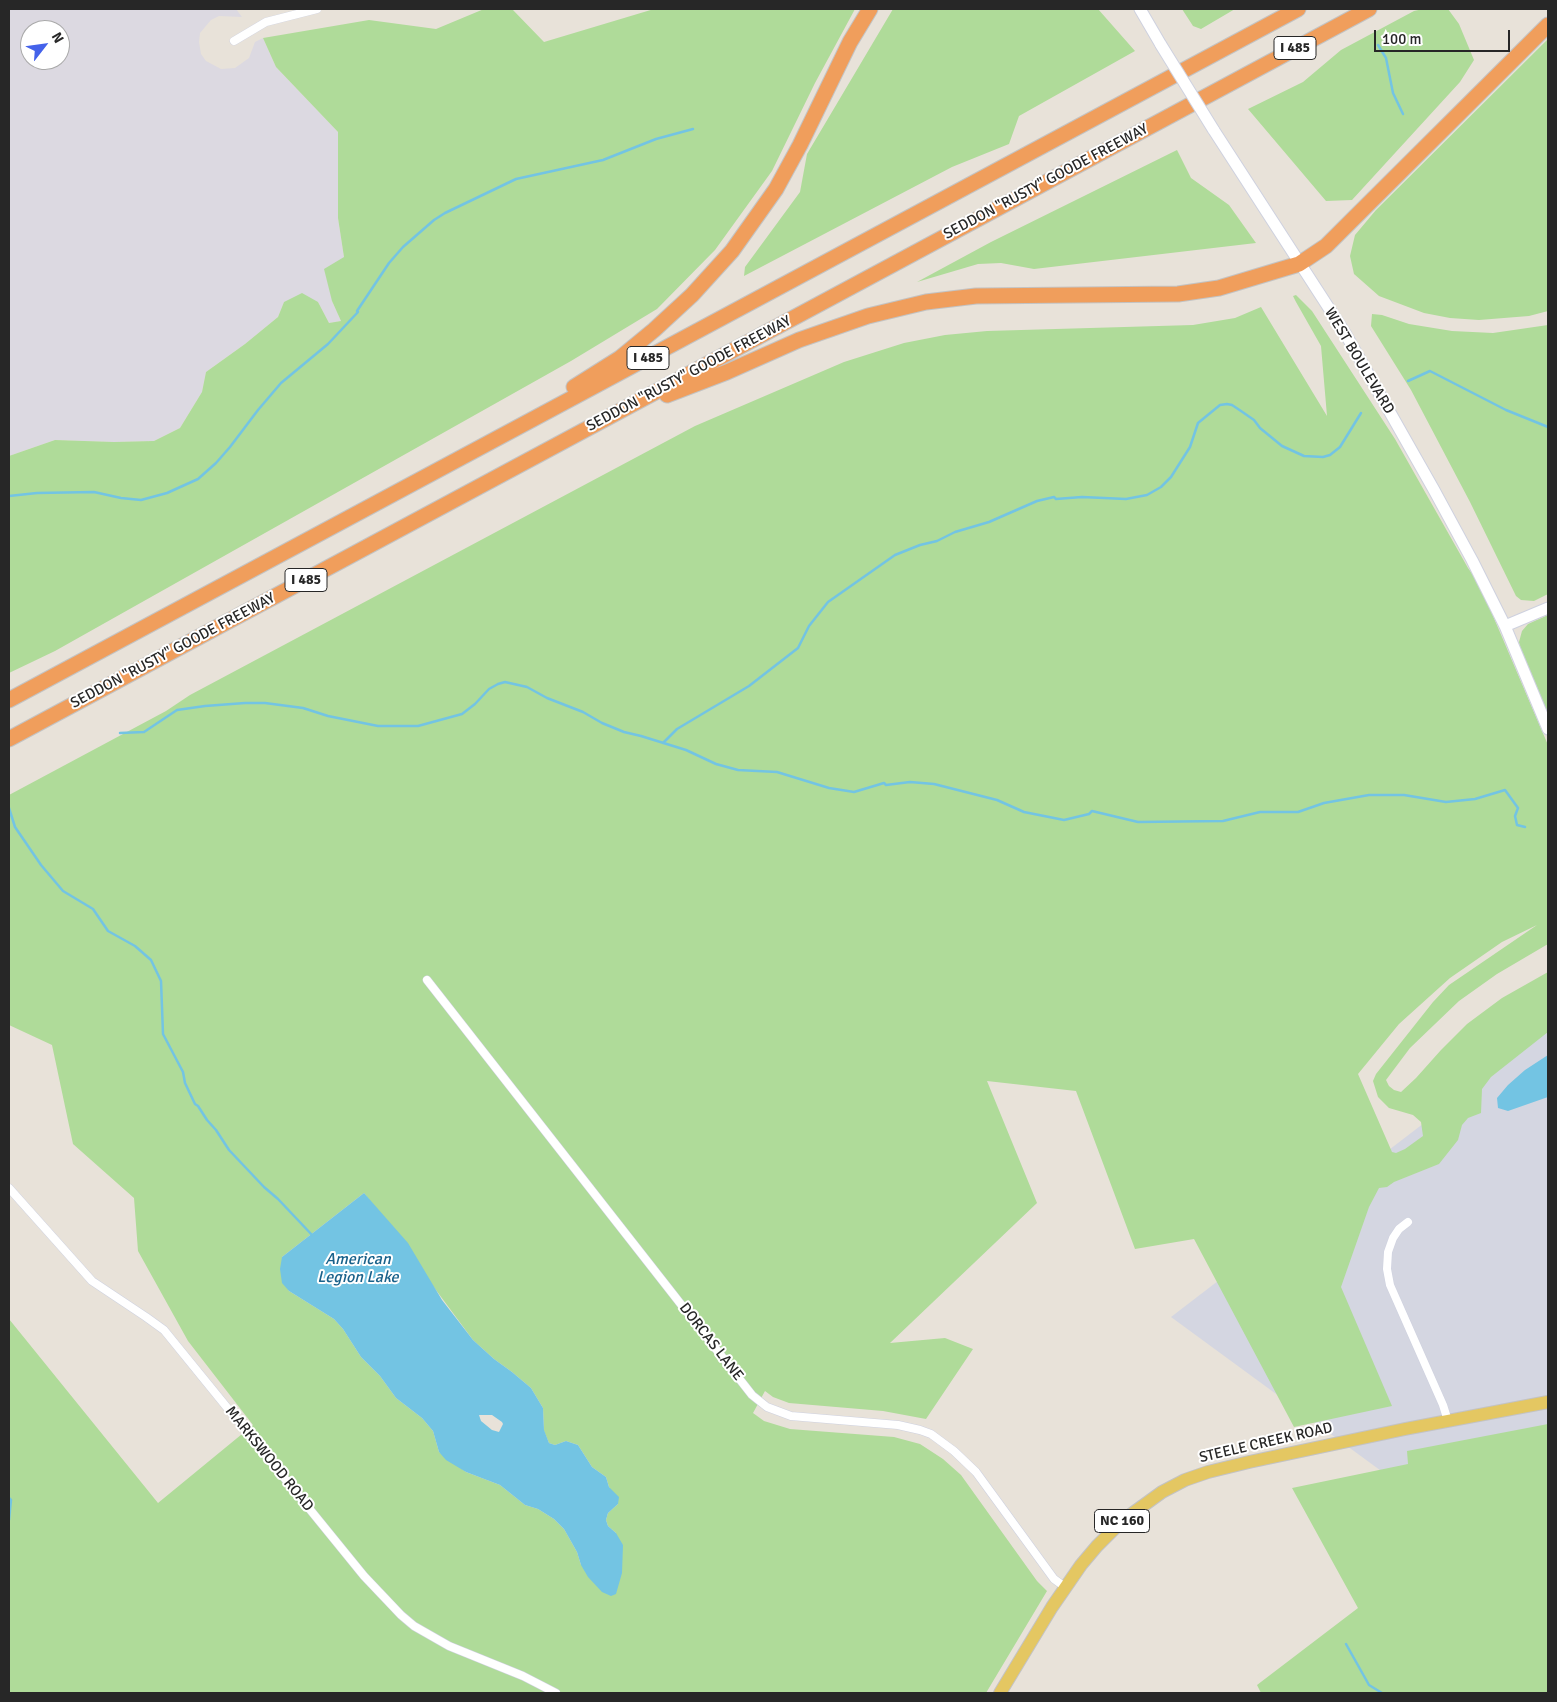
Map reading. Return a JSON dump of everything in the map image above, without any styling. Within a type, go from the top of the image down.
[{"type":"highway","points":[[470,453],[620,358],[686,301],[719,266],[732,251],[776,189],[800,146],[850,42],[870,9]]},
{"type":"highway","name":"I 485","points":[[9,700],[1298,9]]},
{"type":"highway","name":"SEDDON \"RUSTY\" GOODE FREEWAY","points":[[9,739],[1369,9]]},
{"type":"highway","points":[[602,420],[727,372],[799,340],[868,316],[926,302],[976,296],[1178,294],[1219,288],[1299,264],[1332,240],[1548,25]]},
{"type":"main road","name":"STEELE CREEK ROAD","points":[[1000,1693],[1065,1587],[1097,1546],[1122,1521],[1162,1492],[1185,1480],[1208,1472],[1249,1462],[1548,1402]]},
{"type":"street","points":[[234,41],[266,22],[317,9]]},
{"type":"street","name":"WEST BOULEVARD","points":[[1140,9],[1213,129],[1345,333],[1468,551],[1505,626],[1548,729]]},
{"type":"street","points":[[1505,626],[1548,608]]},
{"type":"street","name":"DORCAS LANE","points":[[427,980],[752,1395],[767,1407],[791,1416],[898,1424],[931,1434],[954,1451],[976,1472],[1054,1579],[1065,1587]]},
{"type":"street","name":"MARKSWOOD ROAD","points":[[9,1188],[92,1282],[164,1330],[364,1576],[401,1615],[414,1626],[449,1646],[523,1676],[556,1693]]},
{"type":"street","points":[[1408,1222],[1399,1229],[1393,1238],[1388,1252],[1387,1269],[1390,1285],[1443,1405],[1448,1421]]},
{"type":"shaded area","points":[[9,9],[236,9],[242,17],[219,16],[211,20],[200,33],[201,54],[206,61],[221,69],[235,68],[249,58],[255,42],[263,38],[276,67],[338,132],[338,218],[344,257],[332,301],[341,321],[329,323],[318,302],[284,302],[278,317],[206,372],[202,392],[180,428],[154,441],[55,440],[9,456]]},
{"type":"shaded area","points":[[1548,1028],[1548,1459],[1429,1506],[1171,1317]]},
{"type":"green space","points":[[484,9],[512,9],[544,42],[654,9],[855,9],[815,83],[772,171],[715,250],[657,309],[571,361],[55,651],[9,673],[9,456],[55,440],[154,441],[180,428],[202,392],[206,372],[278,317],[284,302],[302,293],[318,302],[329,323],[341,321],[332,301],[324,269],[344,257],[338,218],[338,132],[276,67],[263,38],[369,20],[436,29]]},
{"type":"green space","points":[[893,9],[1098,9],[1135,51],[1019,116],[1009,144],[952,167],[744,276],[745,267],[800,192],[807,154]]},
{"type":"green space","points":[[1182,9],[1235,9],[1201,29],[1193,26]]},
{"type":"green space","points":[[1448,9],[1459,24],[1474,60],[1460,82],[1352,200],[1326,201],[1248,109],[1303,82],[1341,50],[1414,11]]},
{"type":"green space","points":[[1548,39],[1548,311],[1529,316],[1479,320],[1450,318],[1424,313],[1379,296],[1354,274],[1350,256],[1355,235],[1376,210]]},
{"type":"green space","points":[[1177,150],[1191,178],[1229,205],[1256,243],[1034,269],[1001,263],[978,264],[917,282],[991,242]]},
{"type":"green space","points":[[1296,295],[1312,311],[1395,439],[1468,568],[1479,583],[1548,745],[1548,944],[1497,974],[1459,1001],[1410,1048],[1386,1080],[1394,1090],[1401,1092],[1467,1024],[1502,998],[1548,972],[1548,1032],[1491,1077],[1482,1089],[1481,1113],[1468,1118],[1462,1125],[1458,1140],[1439,1164],[1394,1182],[1387,1187],[1379,1188],[1369,1207],[1341,1287],[1392,1406],[1294,1427],[1194,1239],[1135,1249],[1076,1091],[987,1081],[1037,1203],[890,1343],[945,1338],[973,1349],[926,1419],[883,1411],[789,1403],[773,1397],[765,1391],[753,1413],[764,1421],[790,1429],[894,1437],[920,1444],[943,1459],[961,1475],[1037,1581],[1047,1591],[986,1693],[9,1693],[9,1319],[158,1503],[253,1425],[188,1341],[138,1251],[134,1198],[73,1144],[52,1045],[9,1025],[9,795],[166,711],[190,695],[695,426],[844,362],[904,343],[945,335],[987,331],[1193,325],[1235,318],[1261,307],[1327,416],[1321,346],[1293,296]],"holes":[[[1537,925],[1449,985],[1433,1002],[1376,1074],[1373,1081],[1378,1097],[1389,1108],[1413,1115],[1421,1122],[1423,1136],[1405,1149],[1396,1153],[1392,1152],[1358,1074],[1399,1024],[1450,978],[1502,942]],[[364,1193],[473,1340],[531,1388],[543,1408],[544,1431],[549,1443],[555,1445],[566,1441],[578,1445],[592,1467],[606,1477],[618,1504],[608,1513],[606,1520],[608,1526],[616,1533],[581,1565],[577,1552],[564,1529],[554,1519],[538,1509],[525,1505],[500,1485],[466,1472],[439,1452],[433,1431],[422,1418],[396,1398],[380,1376],[361,1357],[343,1329],[334,1319],[289,1291],[286,1285],[282,1257]]]},
{"type":"green space","points":[[1372,314],[1382,315],[1409,324],[1452,331],[1493,333],[1548,325],[1548,594],[1534,601],[1521,600],[1516,596],[1470,502],[1411,390],[1371,326]]},
{"type":"green space","points":[[1548,615],[1548,716],[1519,642],[1522,631],[1528,624]]},
{"type":"green space","points":[[1548,1424],[1548,1693],[1261,1693],[1257,1685],[1358,1608],[1292,1488],[1408,1464],[1407,1451]]},
{"type":"water","points":[[1548,1055],[1548,1097],[1508,1111],[1498,1108],[1497,1098],[1508,1085],[1525,1070]]},
{"type":"water","name":"American Legion Lake","points":[[364,1193],[408,1243],[442,1300],[473,1340],[531,1388],[543,1408],[544,1430],[549,1443],[555,1445],[566,1441],[578,1445],[592,1467],[606,1477],[609,1487],[619,1497],[618,1504],[608,1513],[606,1520],[608,1526],[616,1533],[623,1545],[622,1573],[616,1594],[611,1596],[602,1592],[588,1577],[564,1529],[554,1519],[538,1509],[525,1505],[500,1485],[466,1472],[446,1460],[439,1452],[433,1431],[422,1418],[396,1398],[380,1376],[361,1357],[343,1329],[334,1319],[289,1291],[282,1283],[280,1269],[282,1257]],"holes":[[[479,1415],[492,1415],[503,1424],[499,1432],[492,1430],[481,1421]]]},
{"type":"waterway","points":[[1378,45],[1386,58],[1393,93],[1403,114]]},
{"type":"waterway","points":[[9,496],[37,493],[94,492],[141,500],[167,493],[198,479],[230,447],[281,383],[328,344],[358,312],[389,263],[403,247],[434,220],[516,179],[603,160],[656,139],[693,129]]},
{"type":"waterway","points":[[1408,381],[1430,371],[1506,410],[1548,427]]},
{"type":"waterway","points":[[663,743],[677,729],[749,686],[798,648],[809,626],[828,602],[895,555],[920,545],[937,541],[955,532],[989,522],[1037,501],[1054,497],[1056,499],[1082,497],[1126,499],[1147,495],[1161,487],[1171,477],[1190,447],[1198,423],[1220,405],[1232,405],[1254,420],[1260,428],[1282,446],[1304,456],[1323,457],[1330,455],[1340,447],[1361,413]]},
{"type":"waterway","points":[[120,733],[144,732],[177,710],[245,703],[265,703],[303,708],[328,716],[378,726],[418,726],[462,714],[489,689],[505,682],[527,687],[547,698],[583,712],[602,723],[624,732],[686,750],[716,764],[738,770],[777,772],[829,788],[854,792],[884,783],[886,785],[910,782],[934,784],[997,800],[1024,812],[1064,820],[1089,814],[1092,811],[1138,822],[1223,821],[1260,812],[1298,812],[1324,803],[1369,795],[1404,795],[1446,802],[1475,799],[1505,790],[1518,808],[1515,816],[1517,825],[1525,827]]},
{"type":"waterway","points":[[9,808],[15,827],[41,865],[63,891],[93,909],[108,931],[135,946],[151,960],[161,981],[163,1034],[183,1072],[185,1083],[195,1104],[229,1150],[313,1236]]},
{"type":"waterway","points":[[9,1498],[11,1500],[9,1520]]},
{"type":"waterway","points":[[1346,1644],[1369,1685],[1382,1693]]}]
